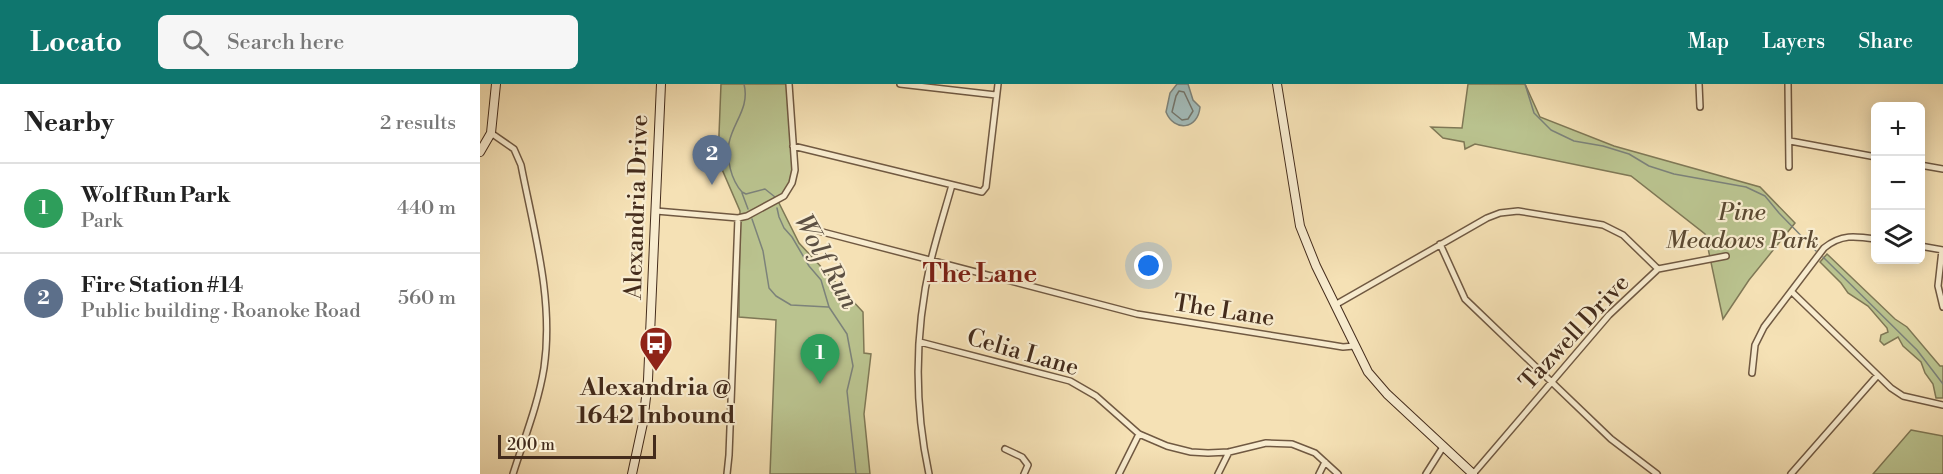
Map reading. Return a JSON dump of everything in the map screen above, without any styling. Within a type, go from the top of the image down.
[{"type":"main road","points":[[480,152],[492,133],[496,84]]},
{"type":"main road","name":"Alexandria Drive","points":[[632,474],[643,423],[648,380],[661,84]]},
{"type":"main road","points":[[1277,84],[1300,226],[1354,346],[1378,385],[1473,474]]},
{"type":"street","points":[[656,211],[738,218],[765,208],[784,196],[792,183],[795,170],[789,84]]},
{"type":"street","points":[[900,84],[996,95]]},
{"type":"street","points":[[793,146],[974,191],[984,190],[998,84]]},
{"type":"street","points":[[1699,84],[1700,107]]},
{"type":"street","points":[[1788,84],[1789,167]]},
{"type":"street","points":[[492,133],[510,145],[519,158],[547,305],[543,370],[534,409],[513,474]]},
{"type":"street","points":[[1790,141],[1871,156]]},
{"type":"street","points":[[1925,166],[1943,169]]},
{"type":"street","points":[[929,474],[919,403],[920,342],[931,261],[952,185]]},
{"type":"street","points":[[1335,305],[1440,244],[1510,210],[1597,224],[1615,230],[1658,269]]},
{"type":"street","points":[[727,474],[738,218]]},
{"type":"street","name":"The Lane","points":[[811,229],[1137,314],[1343,347],[1354,346]]},
{"type":"street","points":[[1752,373],[1755,345],[1759,335],[1824,249],[1832,242],[1851,236],[1871,238]]},
{"type":"street","points":[[1440,244],[1465,298],[1611,439],[1658,474]]},
{"type":"street","points":[[1925,247],[1942,250],[1938,286],[1943,307]]},
{"type":"street","name":"Tazwell Drive","points":[[1473,474],[1609,315],[1658,269],[1726,256]]},
{"type":"street","points":[[1792,292],[1877,376],[1903,396],[1943,405]]},
{"type":"street","name":"Celia Lane","points":[[920,342],[1070,381],[1096,396],[1139,434],[1167,446],[1191,452],[1229,452],[1253,445],[1279,442],[1300,446],[1315,453],[1338,474]]},
{"type":"street","points":[[1791,474],[1877,376]]},
{"type":"street","points":[[1119,474],[1139,434]]},
{"type":"street","points":[[1426,474],[1443,447]]},
{"type":"street","points":[[1005,449],[1025,460],[1028,465],[1024,474]]},
{"type":"street","points":[[1218,474],[1229,452]]},
{"type":"street","points":[[1319,474],[1325,462]]},
{"type":"green space","points":[[721,84],[789,84],[794,176],[778,201],[799,243],[863,312],[864,353],[871,354],[864,414],[870,474],[770,474],[776,320],[739,317],[740,211],[718,160]]},
{"type":"green space","name":"Pine Meadows Park","points":[[1468,84],[1525,84],[1540,117],[1614,146],[1760,187],[1795,223],[1749,280],[1723,319],[1705,234],[1631,176],[1475,144],[1465,149],[1464,142],[1443,138],[1431,127],[1462,128]]},
{"type":"green space","points":[[1827,254],[1895,319],[1907,327],[1940,366],[1943,366],[1943,398],[1936,398],[1933,384],[1921,362],[1903,346],[1898,337],[1884,345],[1880,341],[1881,335],[1888,332],[1887,328],[1868,306],[1848,293],[1820,262]]},
{"type":"green space","points":[[1911,430],[1943,436],[1943,474],[1873,474]]},
{"type":"water","points":[[1177,84],[1188,84],[1193,100],[1200,107],[1195,120],[1185,126],[1174,123],[1166,112],[1170,93]]},
{"type":"waterway","name":"Wolf Run","points":[[744,84],[743,108],[729,143],[730,169],[742,192],[746,194],[765,189],[775,197]]},
{"type":"waterway","points":[[1525,84],[1534,113],[1551,130],[1574,141],[1603,146],[1629,154],[1649,166],[1674,174],[1746,187],[1765,196],[1816,251]]},
{"type":"waterway","points":[[742,193],[748,209]]},
{"type":"waterway","name":"Wolf Run","points":[[777,208],[784,228],[821,280],[829,307],[847,334],[853,366],[847,391],[856,474]]},
{"type":"waterway","points":[[752,219],[763,251],[769,288],[776,296],[791,305],[828,307]]},
{"type":"waterway","points":[[1823,257],[1917,350],[1943,384]]},
{"type":"place","name":"Fire Station #14","points":[[712,185]]},
{"type":"place","name":"Alexandria @ 1642 Inbound","points":[[656,372]]},
{"type":"place","name":"Wolf Run Park","points":[[820,384]]},
{"type":"district","name":"The Lane","points":[[980,273]]}]
